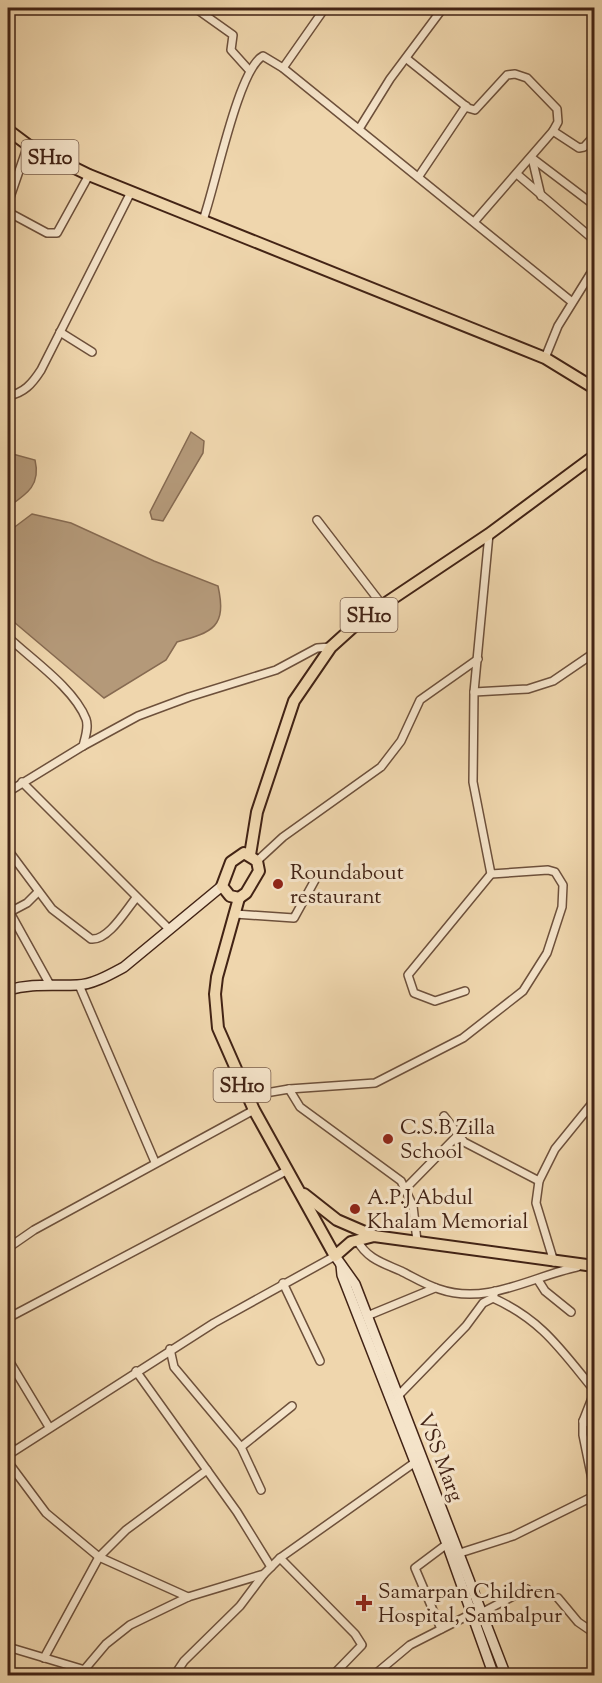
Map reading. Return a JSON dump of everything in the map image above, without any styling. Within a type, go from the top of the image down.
[{"type":"main road","name":"SH10","points":[[8,130],[28,145],[92,177],[545,358],[594,385]]},
{"type":"main road","name":"SH10","points":[[338,1261],[254,1110],[229,1057],[215,1014],[218,977],[239,898],[246,893],[258,876],[253,858],[256,813],[294,701],[331,647],[362,619],[489,534],[594,456]]},
{"type":"main road","points":[[8,990],[31,984],[79,985],[111,975],[124,967],[222,886],[231,862],[244,854],[253,858]]},
{"type":"main road","points":[[222,886],[230,896],[239,898]]},
{"type":"main road","points":[[301,1192],[337,1220],[374,1236],[589,1266]]},
{"type":"main road","points":[[374,1236],[357,1240],[338,1261],[414,1463],[472,1608],[494,1676]]},
{"type":"main road","name":"VSS Marg","points":[[338,1261],[355,1284],[460,1552],[472,1608],[481,1614],[506,1676]]},
{"type":"street","points":[[195,8],[233,34],[231,50],[249,70]]},
{"type":"street","points":[[282,68],[325,8]]},
{"type":"street","points":[[359,129],[443,8]]},
{"type":"street","points":[[507,8],[524,8]]},
{"type":"street","points":[[203,220],[214,192],[239,95],[249,70],[263,56],[282,68],[419,176],[572,302]]},
{"type":"street","points":[[407,59],[466,106],[476,110],[482,106],[507,75],[522,75],[557,109],[558,122],[553,131],[518,175],[475,221]]},
{"type":"street","points":[[419,176],[466,106]]},
{"type":"street","points":[[553,131],[579,148],[584,147],[594,136]]},
{"type":"street","points":[[8,203],[28,145]]},
{"type":"street","points":[[532,158],[541,196]]},
{"type":"street","points":[[532,158],[594,205]]},
{"type":"street","points":[[518,175],[594,240]]},
{"type":"street","points":[[8,212],[47,233],[57,233],[92,177]]},
{"type":"street","points":[[8,396],[19,394],[32,384],[131,192]]},
{"type":"street","points":[[545,358],[558,326],[594,268]]},
{"type":"street","points":[[60,332],[92,352]]},
{"type":"street","points":[[317,520],[383,606]]},
{"type":"street","points":[[489,534],[474,692],[473,782],[491,874]]},
{"type":"street","points":[[8,636],[48,673],[80,708],[87,720],[83,746]]},
{"type":"street","points":[[8,647],[17,645]]},
{"type":"street","points":[[8,792],[83,746],[138,716],[189,697],[276,670],[317,648],[331,647]]},
{"type":"street","points":[[474,692],[528,689],[553,681],[594,653]]},
{"type":"street","points":[[253,858],[381,767],[401,741],[420,700],[478,659]]},
{"type":"street","points":[[22,782],[169,929]]},
{"type":"street","points":[[8,850],[37,893],[74,927],[91,939],[105,935],[136,898]]},
{"type":"street","points":[[248,1096],[289,1089],[375,1083],[463,1038],[523,991],[547,953],[562,907],[563,885],[555,872],[548,870],[491,874],[434,940],[408,975],[414,993],[435,1001],[465,990]]},
{"type":"street","points":[[235,914],[294,918],[315,880]]},
{"type":"street","points":[[37,893],[27,903],[9,910],[49,983]]},
{"type":"street","points":[[79,985],[155,1162]]},
{"type":"street","points":[[289,1089],[300,1107],[401,1181],[412,1206],[417,1241]]},
{"type":"street","points":[[554,1262],[536,1203],[539,1180],[555,1149],[594,1101]]},
{"type":"street","points":[[8,1248],[34,1230],[155,1162],[254,1110]]},
{"type":"street","points":[[444,1116],[457,1136],[539,1180]]},
{"type":"street","points":[[406,1188],[457,1136]]},
{"type":"street","points":[[8,1318],[288,1170]]},
{"type":"street","points":[[357,1240],[362,1249],[381,1264],[435,1288],[469,1294],[494,1294],[589,1266]]},
{"type":"street","points":[[8,1439],[10,1453],[170,1349],[283,1283],[338,1261]]},
{"type":"street","points":[[538,1280],[545,1291],[571,1312]]},
{"type":"street","points":[[283,1283],[320,1361]]},
{"type":"street","points":[[367,1316],[435,1288]]},
{"type":"street","points":[[494,1294],[518,1310],[561,1346],[594,1392],[583,1421],[583,1435],[594,1487]]},
{"type":"street","points":[[398,1396],[466,1326],[483,1303],[494,1294]]},
{"type":"street","points":[[170,1349],[174,1367],[186,1385],[241,1448],[261,1490]]},
{"type":"street","points":[[8,1359],[49,1427]]},
{"type":"street","points":[[136,1371],[237,1512],[271,1567]]},
{"type":"street","points":[[241,1448],[292,1406]]},
{"type":"street","points":[[583,1421],[594,1425]]},
{"type":"street","points":[[8,1462],[46,1513],[99,1557],[188,1598]]},
{"type":"street","points":[[174,1676],[184,1661],[240,1606],[264,1574],[280,1558],[414,1463]]},
{"type":"street","points":[[44,1658],[99,1557],[126,1530],[207,1470]]},
{"type":"street","points":[[460,1552],[522,1532],[594,1496]]},
{"type":"street","points":[[441,1629],[415,1568],[447,1544]]},
{"type":"street","points":[[280,1558],[355,1634],[362,1645],[332,1676]]},
{"type":"street","points":[[8,1647],[82,1672],[106,1644],[130,1625],[188,1598],[264,1574]]},
{"type":"street","points":[[481,1614],[527,1589]]},
{"type":"street","points":[[558,1598],[578,1622],[594,1633]]},
{"type":"street","points":[[373,1676],[382,1666],[410,1645],[441,1629],[472,1608]]},
{"type":"street","points":[[382,1666],[386,1676]]},
{"type":"shaded area","points":[[191,432],[204,441],[203,453],[163,521],[152,519],[150,512]]},
{"type":"shaded area","points":[[9,453],[35,460],[36,476],[31,488],[8,507]]},
{"type":"shaded area","points":[[32,514],[71,523],[154,561],[218,586],[220,611],[214,626],[200,635],[177,642],[166,660],[104,698],[8,617],[8,532]]},
{"type":"place","name":"Roundabout restaurant","points":[[278,884]]},
{"type":"place","name":"C.S.B Zilla School","points":[[388,1139]]},
{"type":"place","name":"A.P.J Abdul Khalam Memorial","points":[[355,1209]]},
{"type":"place","name":"Samarpan Children Hospital, Sambalpur","points":[[364,1603]]}]
